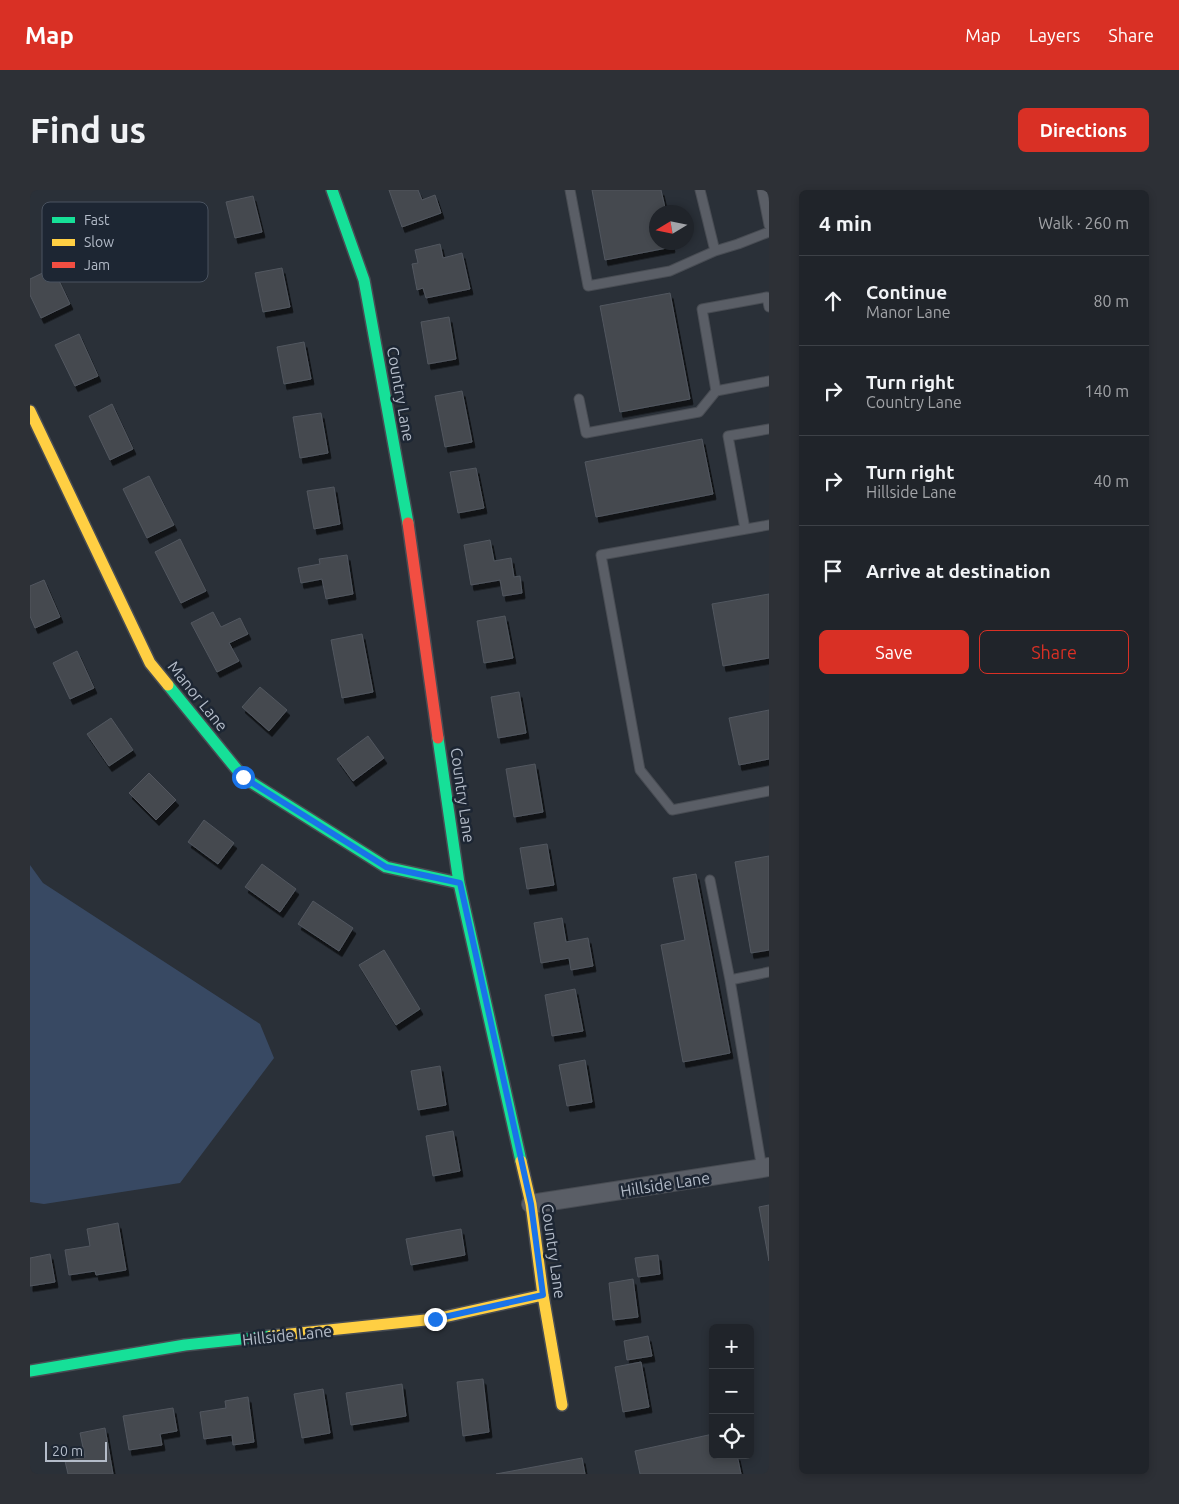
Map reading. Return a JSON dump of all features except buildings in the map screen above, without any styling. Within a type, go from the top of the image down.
[{"type":"street","name":"Country Lane","points":[[332,190],[364,280],[408,524],[460,883],[531,1204],[543,1295],[562,1405]]},
{"type":"street","name":"Manor Lane","points":[[30,411],[150,663],[243,777],[386,867],[460,883]]},
{"type":"street","name":"Hillside Lane","points":[[531,1204],[766,1168]]},
{"type":"street","name":"Hillside Lane","points":[[30,1371],[185,1345],[435,1319],[543,1295]]},
{"type":"lane","points":[[570,190],[588,286],[670,271],[715,251],[769,232]]},
{"type":"lane","points":[[700,190],[715,251]]},
{"type":"lane","points":[[762,190],[769,225]]},
{"type":"lane","points":[[716,391],[702,309],[767,297],[769,307]]},
{"type":"lane","points":[[579,400],[586,433],[699,412],[716,391],[769,381]]},
{"type":"lane","points":[[745,529],[728,436],[769,429]]},
{"type":"lane","points":[[769,524],[601,555],[640,770],[672,810],[769,791]]},
{"type":"lane","points":[[710,880],[766,1168]]},
{"type":"lane","points":[[730,980],[769,972]]},
{"type":"water","points":[[30,865],[43,883],[260,1024],[274,1058],[180,1183],[44,1204],[30,1202]]},
{"type":"traffic: fast","points":[[332,190],[364,280],[408,523]]},
{"type":"traffic: fast","points":[[168,685],[243,777],[386,867],[459,883]]},
{"type":"traffic: fast","points":[[438,738],[459,883],[521,1161]]},
{"type":"traffic: fast","points":[[30,1371],[185,1345],[271,1336]]},
{"type":"traffic: slow","points":[[30,411],[150,663],[168,685]]},
{"type":"traffic: slow","points":[[521,1161],[531,1204],[543,1295],[562,1405]]},
{"type":"traffic: slow","points":[[271,1336],[435,1319],[543,1295]]},
{"type":"traffic: jam","points":[[408,523],[438,738]]},
{"type":"route","points":[[243,777],[386,867],[460,883],[531,1204],[543,1295],[435,1319]]}]
